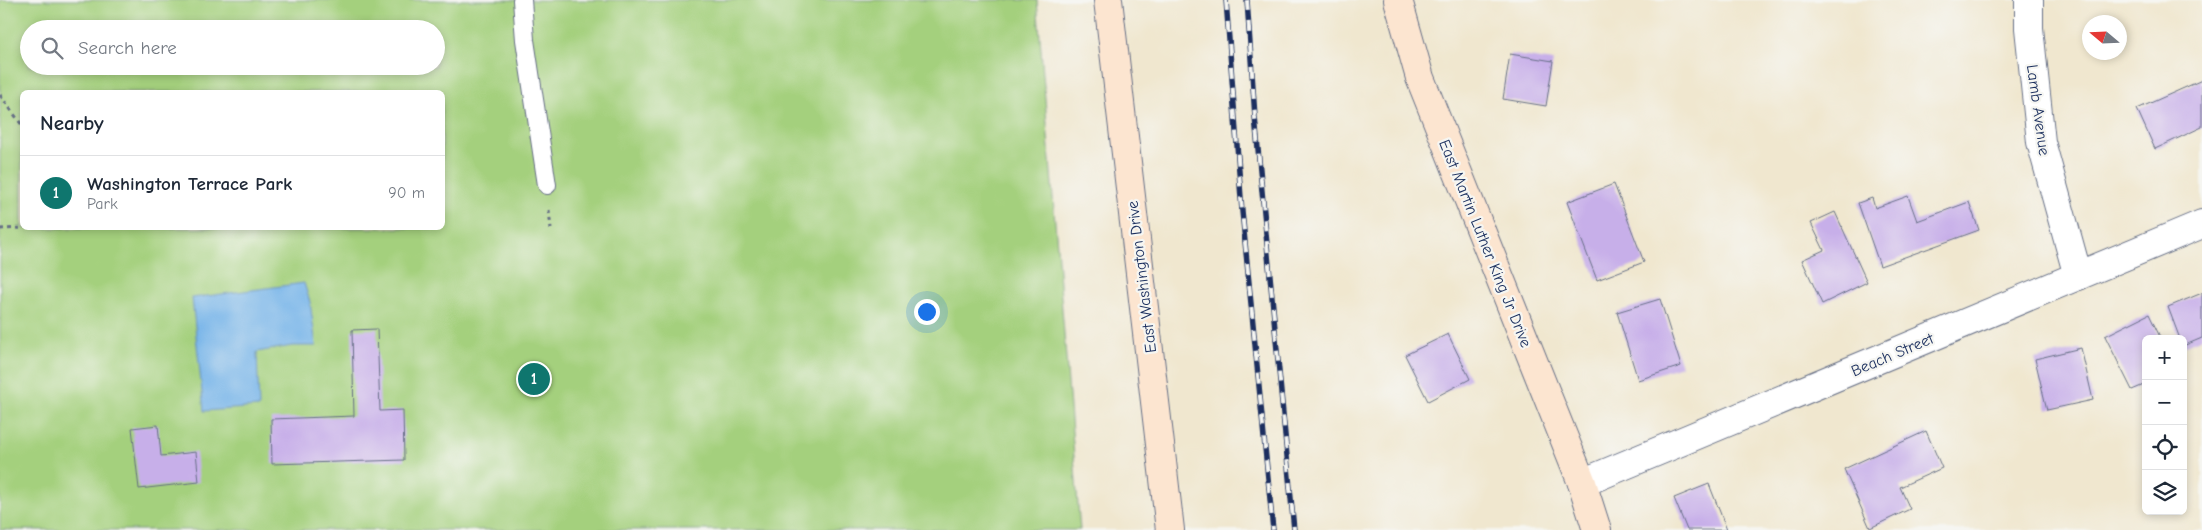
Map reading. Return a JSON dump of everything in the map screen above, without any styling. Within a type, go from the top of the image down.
[{"type":"main road","name":"East Martin Luther King Jr Drive","points":[[1398,0],[1420,78],[1582,483],[1597,530]]},
{"type":"main road","name":"East Washington Drive","points":[[1110,12],[1170,530]]},
{"type":"main road","name":"East Martin Luther King Jr Drive","points":[[1582,483],[1608,530]]},
{"type":"street","name":"Lamb Avenue","points":[[2029,0],[2029,28],[2041,142],[2078,276]]},
{"type":"street","name":"Beach Street","points":[[1582,483],[2202,224]]},
{"type":"lane","points":[[522,0],[525,40],[547,185]]},
{"type":"path","points":[[0,94],[20,122]]},
{"type":"path","points":[[0,229],[20,228]]},
{"type":"green space","points":[[0,0],[1037,0],[1080,530],[0,530]]},
{"type":"water","points":[[304,283],[310,302],[316,346],[292,346],[257,352],[259,407],[204,411],[192,298]]},
{"type":"building","points":[[1510,54],[1553,61],[1546,106],[1503,99]]},
{"type":"building","points":[[2202,80],[2202,127],[2155,149],[2137,109]]},
{"type":"building","points":[[1614,184],[1644,262],[1597,280],[1567,202]]},
{"type":"building","points":[[1908,196],[1917,221],[1969,202],[1979,230],[1880,266],[1858,203],[1872,198],[1875,208]]},
{"type":"building","points":[[1835,212],[1867,282],[1822,304],[1802,260],[1824,250],[1811,223]]},
{"type":"building","points":[[2202,293],[2202,338],[2187,344],[2187,335],[2178,335],[2168,307]]},
{"type":"building","points":[[1660,299],[1681,366],[1638,380],[1617,312]]},
{"type":"building","points":[[2149,314],[2159,335],[2142,335],[2142,386],[2132,390],[2105,336]]},
{"type":"building","points":[[377,329],[380,411],[403,410],[404,460],[272,464],[271,419],[354,416],[352,330]]},
{"type":"building","points":[[1448,334],[1470,379],[1428,401],[1405,355]]},
{"type":"building","points":[[2081,348],[2093,400],[2047,410],[2035,359]]},
{"type":"building","points":[[158,425],[161,456],[196,452],[199,482],[139,489],[132,428]]},
{"type":"building","points":[[1926,431],[1942,468],[1900,487],[1910,509],[1870,528],[1844,469]]},
{"type":"building","points":[[1709,484],[1727,530],[1687,530],[1674,498]]},
{"type":"railway","points":[[1226,0],[1242,211],[1273,530]]},
{"type":"railway","points":[[1247,0],[1255,117],[1294,530]]},
{"type":"place","name":"Washington Terrace Park","points":[[534,379]]}]
